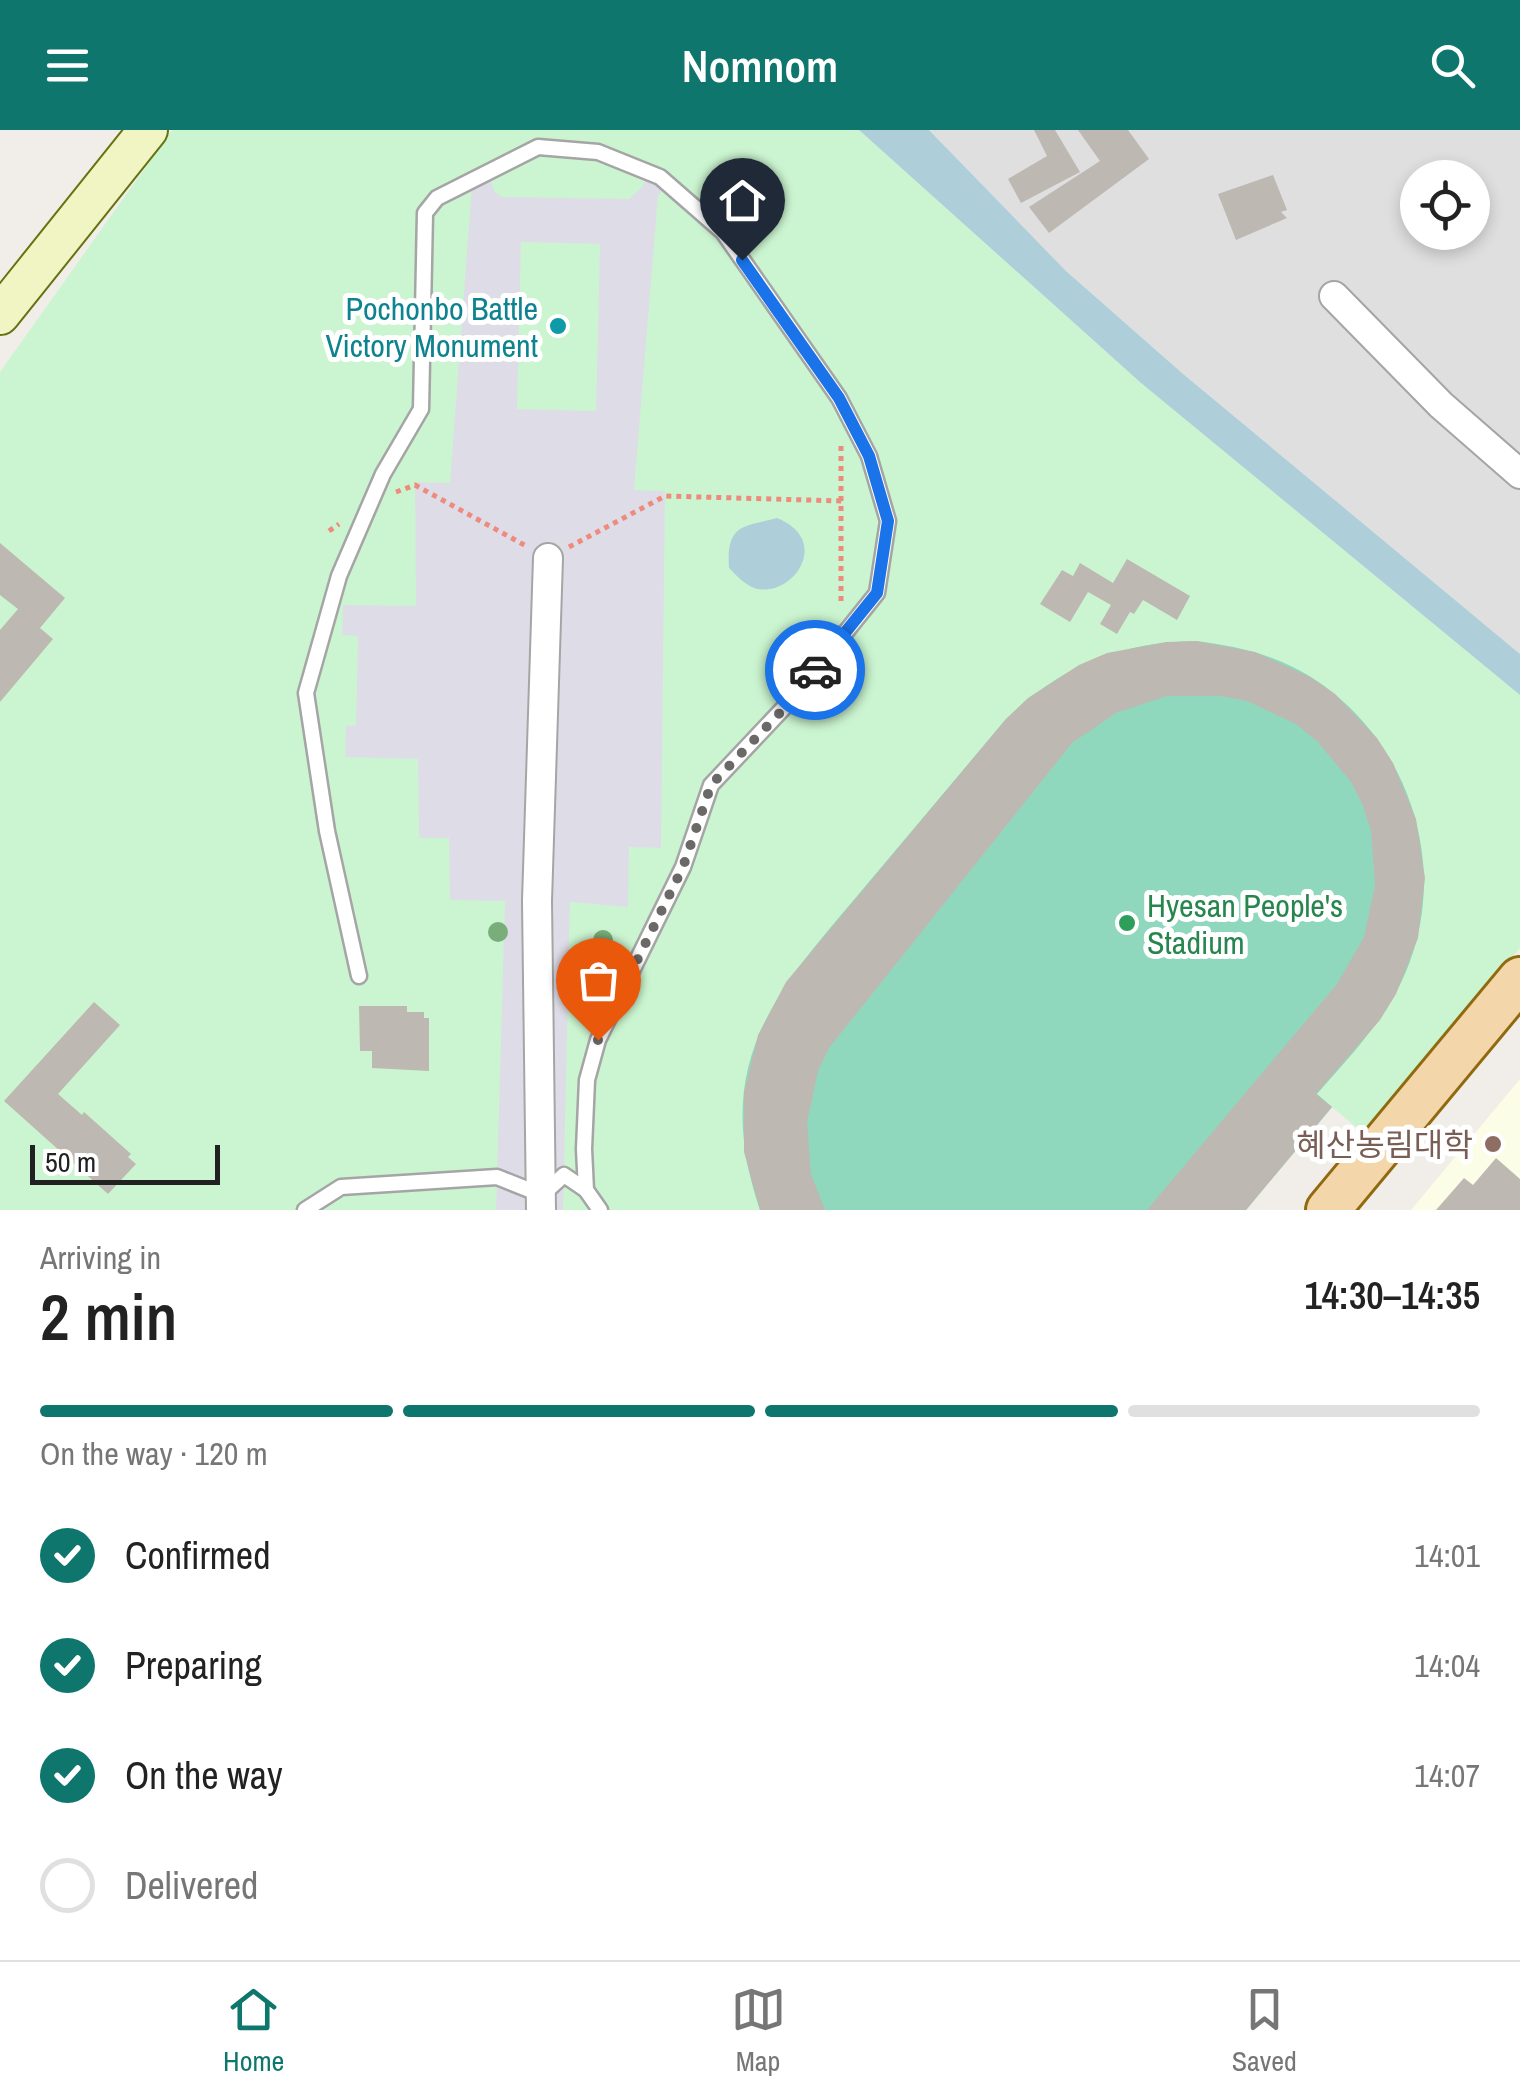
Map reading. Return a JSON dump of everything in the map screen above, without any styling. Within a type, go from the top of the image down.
[{"type":"main road","points":[[0,315],[148,130]]},
{"type":"main road","points":[[1328,1210],[1520,979]]},
{"type":"street","points":[[1334,296],[1441,405],[1520,474]]},
{"type":"street","points":[[542,1202],[537,901],[548,558]]},
{"type":"lane","points":[[359,976],[328,831],[306,693],[338,576],[371,501],[421,409],[425,214],[436,198],[538,147],[598,152],[660,177],[723,232],[839,398],[869,456],[888,521],[877,593],[794,698],[711,785],[683,867],[598,1040],[587,1080],[586,1190]]},
{"type":"lane","points":[[305,1210],[341,1187],[497,1177],[542,1202],[564,1174],[586,1190],[600,1210]]},
{"type":"path","points":[[829,652],[841,620],[843,501],[839,398]]},
{"type":"path","points":[[329,531],[371,501],[415,485],[548,558],[666,496],[843,501]]},
{"type":"shaded area","points":[[929,130],[1520,130],[1520,654],[1182,373],[1066,271]]},
{"type":"shaded area","points":[[488,174],[495,192],[502,197],[629,199],[643,186],[646,177],[665,187],[658,196],[634,490],[665,491],[661,848],[629,847],[628,907],[570,902],[563,1210],[496,1210],[505,901],[450,900],[449,838],[419,838],[418,759],[345,757],[346,726],[356,725],[358,636],[342,635],[343,605],[416,606],[415,482],[450,483],[472,184]],"holes":[[[521,242],[600,244],[596,411],[517,409]]]},
{"type":"shaded area","name":"혜산농림대학","points":[[1520,1079],[1520,1210],[1411,1210]]},
{"type":"green space","points":[[172,130],[859,130],[1141,383],[1520,695],[1520,948],[1363,1133],[1332,1107],[1246,1210],[0,1210],[0,372]]},
{"type":"green space","name":"Hyesan People's Stadium","points":[[1196,641],[1284,663],[1344,702],[1372,732],[1394,766],[1411,804],[1421,843],[1424,883],[1420,924],[1409,964],[1392,1000],[1317,1094],[1332,1107],[1246,1210],[760,1210],[746,1157],[743,1111],[748,1069],[780,994],[806,959],[1006,719],[1027,700],[1071,671],[1117,652]]},
{"type":"water","points":[[859,130],[929,130],[1066,271],[1182,373],[1520,654],[1520,695],[1141,383]]},
{"type":"water","points":[[777,518],[794,528],[803,540],[801,566],[781,585],[754,588],[729,568],[731,542],[747,526]]},
{"type":"building","points":[[1034,130],[1055,130],[1080,172],[1021,203],[1008,179],[1047,156]]},
{"type":"building","points":[[1078,130],[1128,130],[1149,159],[1049,233],[1029,207],[1100,161]]},
{"type":"building","points":[[1273,175],[1287,210],[1281,212],[1287,218],[1236,240],[1218,194]]},
{"type":"building","points":[[0,543],[65,598],[40,628],[53,639],[0,702],[0,630],[18,609],[0,595]]},
{"type":"building","points":[[1127,559],[1190,596],[1177,620],[1143,600],[1134,614],[1130,612],[1117,634],[1100,624],[1111,605],[1088,592],[1070,622],[1040,604],[1062,570],[1073,576],[1080,563],[1113,583]]},
{"type":"building","points":[[1196,641],[1255,652],[1310,677],[1335,694],[1377,738],[1393,763],[1416,819],[1425,878],[1418,938],[1396,994],[1380,1020],[1316,1094],[1332,1107],[1246,1210],[1147,1210],[1337,984],[1364,937],[1375,885],[1371,831],[1363,806],[1351,782],[1317,741],[1296,724],[1247,701],[1221,696],[1167,696],[1116,713],[1072,743],[829,1048],[818,1071],[807,1122],[811,1174],[825,1210],[760,1210],[744,1152],[744,1093],[758,1035],[786,982],[1006,719],[1028,698],[1079,665],[1107,653],[1166,642]]},
{"type":"building","points":[[94,1002],[120,1025],[58,1094],[131,1154],[128,1157],[136,1164],[108,1194],[4,1101]]},
{"type":"building","points":[[359,1006],[407,1006],[407,1012],[424,1012],[424,1018],[429,1018],[429,1071],[372,1068],[372,1051],[360,1051]]},
{"type":"building","points":[[1496,1158],[1520,1179],[1520,1210],[1436,1210],[1464,1178],[1473,1185]]},
{"type":"way so far","points":[[598,1040],[683,867],[711,785],[794,698],[815,670]]},
{"type":"place","name":"Pochonbo Battle Victory Monument","points":[[558,326]]},
{"type":"place","name":"Hyesan People's Stadium","points":[[1127,923]]},
{"type":"place","name":"혜산농림대학","points":[[1493,1144]]},
{"type":"route","points":[[742,260],[839,398],[869,456],[888,521],[877,593],[815,670]]}]
